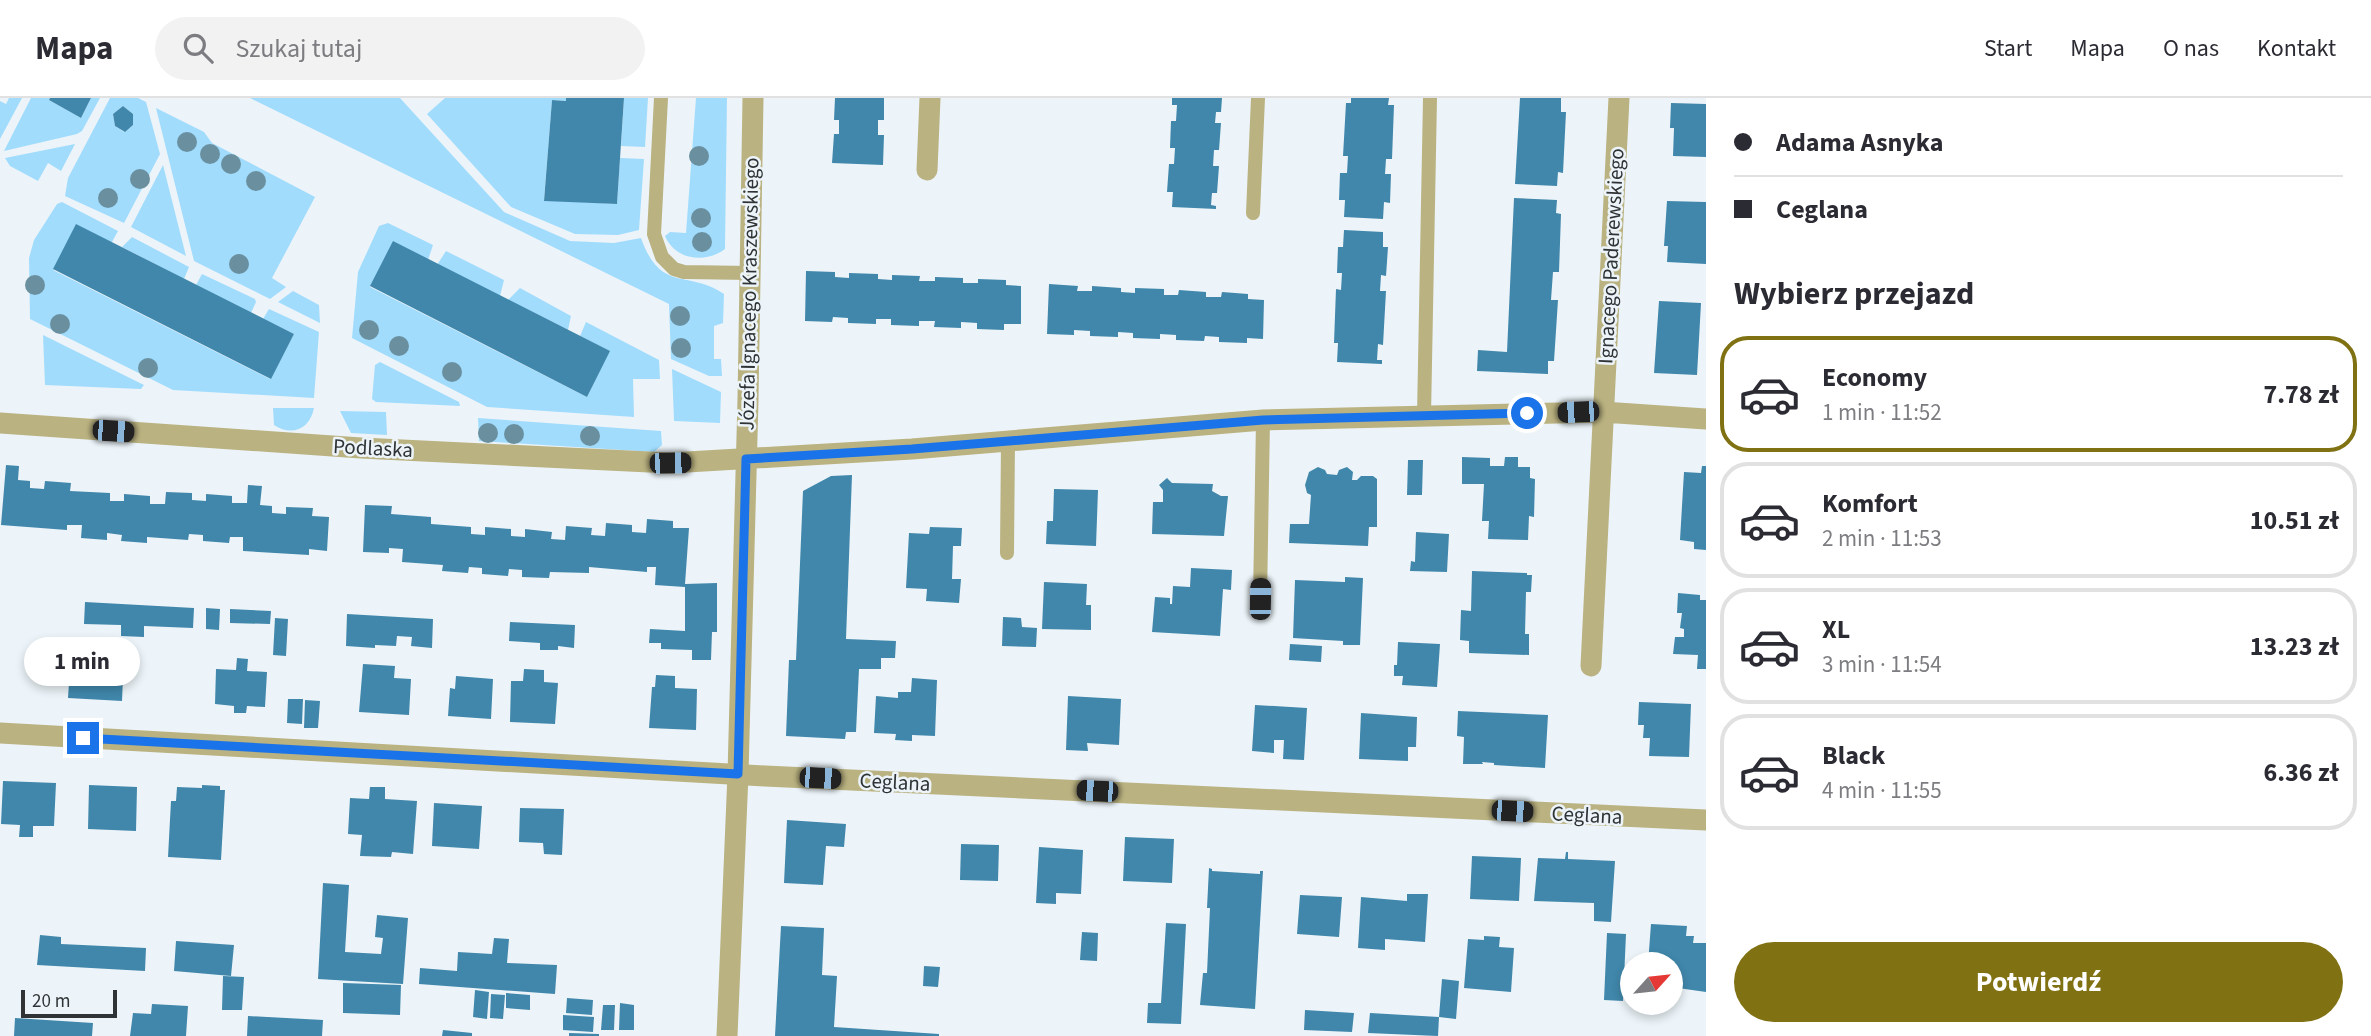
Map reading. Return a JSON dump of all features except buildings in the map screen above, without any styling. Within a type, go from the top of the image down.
[{"type":"street","name":"Józefa Ignacego Kraszewskiego","points":[[727,1036],[738,774],[753,98]]},
{"type":"street","points":[[928,170],[930,98]]},
{"type":"street","name":"Ignacego Paderewskiego","points":[[1591,666],[1619,98]]},
{"type":"street","name":"Podlaska","points":[[0,424],[362,448],[657,463],[721,462],[1263,420],[1604,412],[1706,419]]},
{"type":"street","name":"Ceglana","points":[[0,733],[738,774],[1706,820]]},
{"type":"lane","points":[[661,98],[654,239],[662,257],[674,268],[684,272],[750,273]]},
{"type":"lane","points":[[1252,213],[1258,98]]},
{"type":"lane","points":[[1424,416],[1430,98]]},
{"type":"lane","points":[[1260,599],[1263,420]]},
{"type":"lane","points":[[1007,553],[1008,441]]},
{"type":"shaded area","points":[[9,98],[22,98],[0,139],[0,101],[6,104]]},
{"type":"shaded area","points":[[31,98],[50,98],[49,100],[81,118],[91,98],[100,98],[82,131],[77,134],[4,151]]},
{"type":"shaded area","points":[[110,98],[138,98],[146,102],[160,154],[124,223],[65,196],[68,178]],"holes":[[[123,106],[133,114],[133,125],[124,132],[115,126],[113,114]]]},
{"type":"shaded area","points":[[250,98],[400,98],[504,212],[570,241],[614,243],[641,238],[657,267],[666,274],[711,287],[724,294],[723,323],[714,326],[714,359],[721,359],[722,376],[709,376],[671,359],[669,304]]},
{"type":"shaded area","points":[[445,98],[566,98],[566,101],[552,100],[544,200],[617,204],[620,158],[644,159],[639,230],[618,235],[575,234],[511,207],[427,114]]},
{"type":"shaded area","points":[[624,98],[648,98],[645,147],[621,146]]},
{"type":"shaded area","points":[[696,98],[727,98],[725,249],[709,257],[700,258],[683,255],[665,236],[670,232],[686,233]]},
{"type":"shaded area","points":[[156,108],[204,132],[212,143],[315,197],[272,278],[286,287],[270,299],[194,261]]},
{"type":"shaded area","points":[[75,144],[61,171],[48,163],[38,181],[10,166],[5,158]]},
{"type":"shaded area","points":[[163,165],[186,256],[131,227]]},
{"type":"shaded area","points":[[62,202],[118,231],[112,242],[53,270],[270,379],[294,334],[263,319],[269,309],[319,332],[314,398],[173,390],[30,319],[29,258],[34,240],[57,204]]},
{"type":"shaded area","points":[[388,223],[433,245],[428,260],[393,242],[370,287],[587,397],[609,351],[580,336],[586,322],[659,360],[660,379],[633,379],[634,417],[487,407],[352,338],[358,272],[379,226]]},
{"type":"shaded area","points":[[132,237],[189,267],[184,279],[122,247]]},
{"type":"shaded area","points":[[446,251],[504,280],[500,296],[437,265]]},
{"type":"shaded area","points":[[202,274],[255,299],[251,313],[196,285]]},
{"type":"shaded area","points":[[520,288],[571,316],[568,330],[508,300]]},
{"type":"shaded area","points":[[293,291],[319,305],[320,323],[278,302]]},
{"type":"shaded area","points":[[43,335],[144,385],[141,389],[45,385]]},
{"type":"shaded area","points":[[380,362],[459,402],[460,406],[376,402],[372,399],[375,365]]},
{"type":"shaded area","points":[[672,369],[721,392],[720,423],[674,421]]},
{"type":"shaded area","points":[[273,408],[314,408],[304,426],[287,430],[274,425]]},
{"type":"shaded area","points":[[340,411],[386,412],[387,435],[351,433]]},
{"type":"shaded area","points":[[478,418],[661,431],[662,445],[654,452],[479,441]]},
{"type":"route","points":[[83,738],[738,774],[746,459],[912,449],[1263,420],[1527,413]]}]
